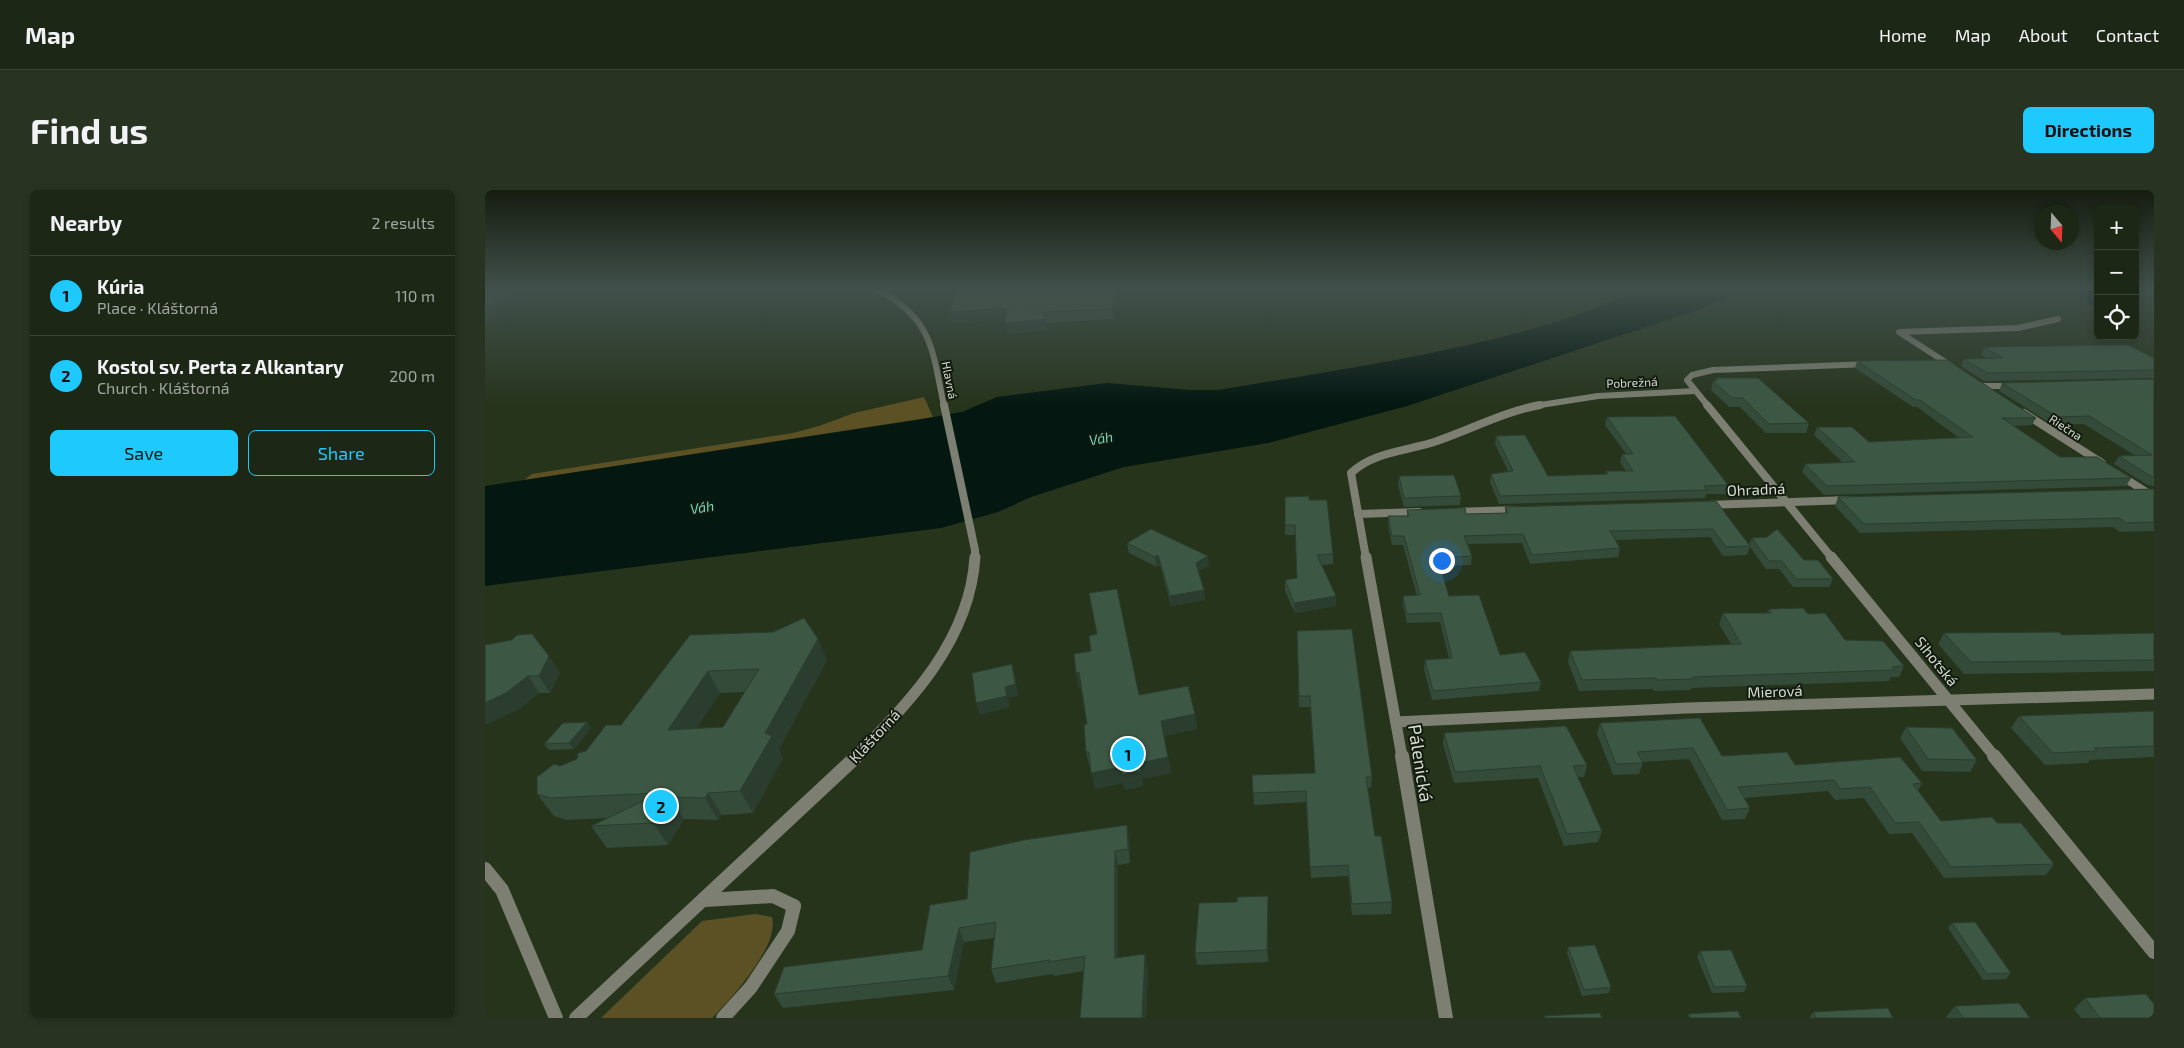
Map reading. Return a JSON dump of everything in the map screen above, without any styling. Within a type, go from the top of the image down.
[{"type":"street","name":"Hlavná","points":[[924,328],[933,353],[944,411],[972,532]]},
{"type":"street","points":[[1960,372],[1899,332],[2020,328]]},
{"type":"street","points":[[1935,362],[1945,362]]},
{"type":"street","points":[[1695,391],[1687,377],[1707,371],[1761,366],[1877,363]]},
{"type":"street","points":[[1975,381],[1999,397]]},
{"type":"street","points":[[1983,386],[2021,385]]},
{"type":"street","name":"Sihotská","points":[[1695,391],[1788,502],[2154,952]]},
{"type":"street","name":"Pobrežná","points":[[1358,514],[1351,473],[1368,462],[1450,437],[1501,415],[1560,400],[1597,394],[1695,391]]},
{"type":"street","name":"Riečna","points":[[2015,407],[2149,491],[2154,497]]},
{"type":"street","points":[[2125,492],[2149,491]]},
{"type":"street","name":"Ohradná","points":[[1700,505],[1861,500]]},
{"type":"street","points":[[1446,512],[1524,510]]},
{"type":"street","points":[[1358,514],[1426,512]]},
{"type":"street","name":"Pálenická","points":[[1358,514],[1396,722],[1446,1018]]},
{"type":"street","name":"Kláštorná","points":[[576,1018],[705,900],[850,762],[920,685],[949,644],[968,603],[975,566],[972,532]]},
{"type":"street","name":"Mierová","points":[[1396,722],[1647,710],[2154,694]]},
{"type":"street","points":[[485,869],[502,890],[556,1018]]},
{"type":"street","points":[[705,900],[773,896],[794,906],[789,931],[751,987],[723,1018]]},
{"type":"shaded area","points":[[924,397],[933,417],[524,480],[532,474],[793,433],[854,413]]},
{"type":"shaded area","points":[[755,914],[772,917],[769,942],[752,971],[731,998],[712,1018],[601,1018],[702,921]]},
{"type":"water","name":"Váh","points":[[1536,328],[1645,328],[1407,406],[1268,443],[1124,467],[1031,497],[998,512],[941,528],[485,586],[485,486],[917,420],[962,412],[997,397],[1107,383],[1190,390],[1218,390],[1418,356]]},
{"type":"building","points":[[2128,345],[2154,358],[2154,370],[1987,373],[1964,359],[2003,358],[1984,347]]},
{"type":"building","points":[[1947,360],[2036,418],[2002,418],[2060,457],[2097,457],[2131,478],[1827,486],[1805,464],[1855,462],[1817,427],[1852,427],[1869,442],[1973,437],[1920,400],[1916,400],[1857,361]]},
{"type":"building","points":[[1716,378],[1758,378],[1809,423],[1769,424],[1743,398],[1732,398],[1713,381],[1718,380]]},
{"type":"building","points":[[2154,379],[2154,477],[2119,456],[2152,455],[2089,416],[2057,417],[2002,383]]},
{"type":"building","points":[[1675,416],[1728,485],[1704,486],[1707,490],[1500,496],[1491,474],[1513,471],[1496,436],[1525,435],[1548,476],[1608,474],[1606,471],[1633,471],[1622,454],[1633,454],[1607,417]]},
{"type":"building","points":[[1454,475],[1461,496],[1404,498],[1399,476]]},
{"type":"building","points":[[2154,489],[2154,522],[2126,523],[2119,518],[1864,524],[1838,497]]},
{"type":"building","points":[[1309,496],[1309,500],[1327,500],[1333,554],[1317,555],[1336,596],[1294,603],[1285,580],[1297,578],[1295,525],[1285,525],[1285,497]]},
{"type":"building","points":[[1716,501],[1750,546],[1726,547],[1713,529],[1610,531],[1620,548],[1532,555],[1523,534],[1464,536],[1472,556],[1441,558],[1442,560],[1438,560],[1449,596],[1479,595],[1500,655],[1525,652],[1541,682],[1433,691],[1425,660],[1452,658],[1441,613],[1407,614],[1403,596],[1420,595],[1404,536],[1392,536],[1388,516],[1409,516],[1407,510],[1465,508],[1466,514],[1508,513],[1505,507]]},
{"type":"building","points":[[1151,529],[1208,556],[1196,563],[1204,590],[1170,596],[1158,555],[1155,557],[1127,543]]},
{"type":"building","points":[[1777,529],[1804,560],[1818,560],[1833,579],[1796,579],[1782,561],[1769,561],[1752,538],[1767,537]]},
{"type":"building","points":[[1117,589],[1139,695],[1188,686],[1195,714],[1161,721],[1168,757],[1140,763],[1141,771],[1122,775],[1121,767],[1091,773],[1089,752],[1086,752],[1084,725],[1087,724],[1079,672],[1076,673],[1074,654],[1091,651],[1089,636],[1097,634],[1089,593]]},
{"type":"building","points":[[1803,608],[1808,614],[1825,613],[1845,640],[1883,641],[1904,666],[1892,667],[1895,670],[1693,677],[1694,679],[1582,680],[1570,651],[1741,644],[1723,613],[1771,613],[1769,609]]},
{"type":"building","points":[[804,618],[818,639],[765,733],[772,736],[740,791],[708,793],[705,798],[670,797],[653,823],[591,826],[660,793],[550,798],[537,794],[537,777],[554,764],[560,766],[577,759],[578,753],[586,751],[606,725],[621,725],[690,635],[773,632]],"holes":[[[759,669],[723,727],[668,730],[708,671]]]},
{"type":"building","points":[[1352,629],[1372,777],[1366,777],[1375,836],[1381,836],[1392,902],[1352,904],[1348,865],[1310,867],[1306,791],[1253,793],[1252,775],[1315,773],[1310,696],[1299,696],[1297,631]]},
{"type":"building","points":[[2059,632],[2062,635],[2154,633],[2154,660],[1971,662],[1944,633]]},
{"type":"building","points":[[532,634],[549,656],[539,676],[528,676],[506,693],[485,703],[485,645],[512,640],[517,635]]},
{"type":"building","points":[[1012,664],[1015,684],[1005,687],[1007,696],[976,703],[972,673]]},
{"type":"building","points":[[2154,711],[2154,746],[2094,748],[2097,751],[2053,753],[2019,716]]},
{"type":"building","points":[[1700,718],[1722,756],[1787,752],[1795,765],[1900,757],[1922,783],[1913,784],[1941,821],[1992,817],[1997,823],[2021,823],[2054,864],[1951,867],[1919,822],[1895,823],[1870,787],[1840,789],[1834,780],[1738,787],[1750,808],[1727,810],[1693,748],[1637,752],[1643,763],[1616,764],[1600,723]]},
{"type":"building","points":[[587,722],[569,743],[544,744],[563,723]]},
{"type":"building","points":[[1566,726],[1587,765],[1573,766],[1602,831],[1567,834],[1540,766],[1455,772],[1444,733]]},
{"type":"building","points":[[1906,727],[1952,728],[1977,760],[1928,759]]},
{"type":"building","points":[[1127,825],[1128,849],[1115,851],[1115,958],[1145,954],[1142,1018],[1080,1018],[1085,956],[991,969],[996,922],[959,928],[948,976],[774,994],[784,967],[922,950],[930,905],[967,899],[970,852],[1024,840]]},
{"type":"building","points":[[1268,896],[1267,950],[1195,953],[1199,903],[1237,902],[1237,897]]},
{"type":"building","points":[[1975,922],[2011,973],[1987,974],[1952,923]]},
{"type":"building","points":[[1595,945],[1611,987],[1584,990],[1568,947]]},
{"type":"building","points":[[1731,950],[1747,986],[1714,987],[1700,951]]},
{"type":"building","points":[[2146,994],[2154,1004],[2154,1018],[2100,1018],[2085,998]]},
{"type":"building","points":[[2019,1003],[2030,1018],[1963,1018],[1955,1006]]},
{"type":"building","points":[[1888,1008],[1893,1018],[1816,1018],[1813,1012]]},
{"type":"building","points":[[1738,1011],[1741,1018],[1690,1018],[1688,1014]]},
{"type":"building","points":[[1600,1013],[1602,1018],[1545,1018],[1544,1016]]},
{"type":"place","name":"Kúria","points":[[1128,754]]},
{"type":"place","name":"Kostol sv. Perta z Alkantary","points":[[661,806]]}]
